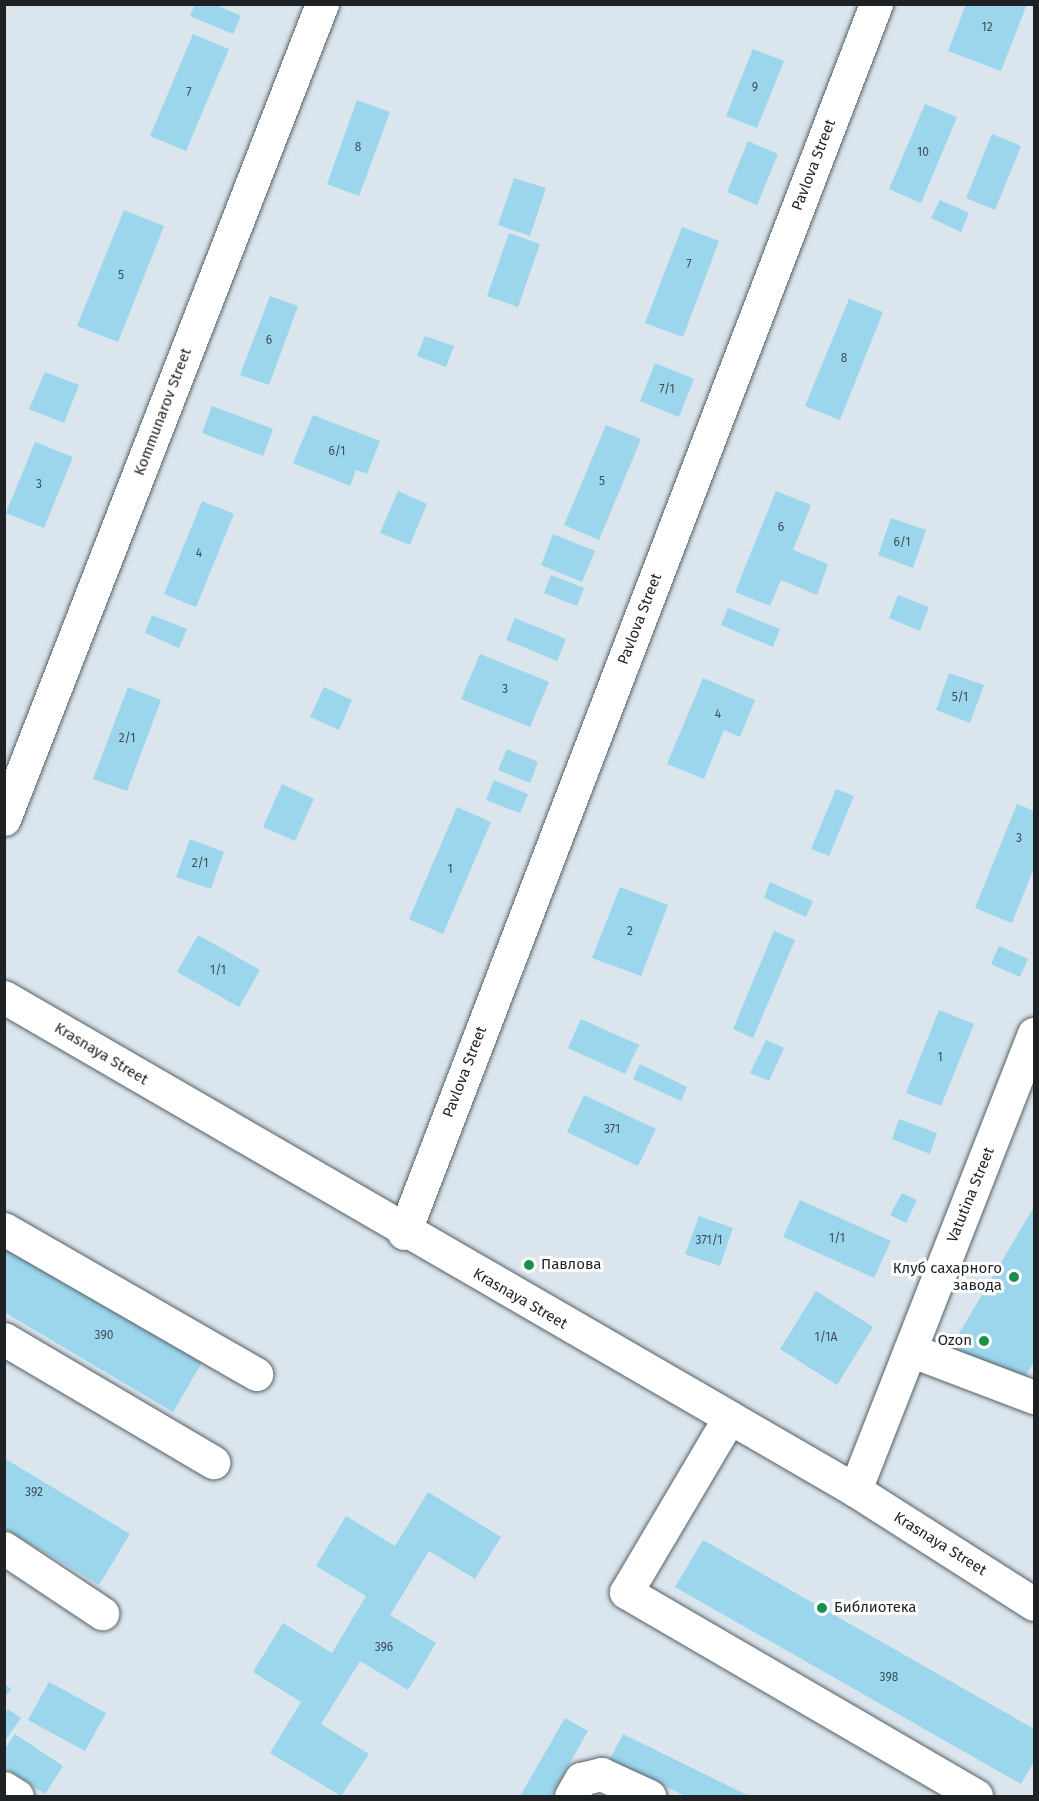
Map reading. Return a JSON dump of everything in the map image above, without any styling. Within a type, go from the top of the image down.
[{"type":"street","name":"Kommunarov Street","points":[[4,819],[322,4]]},
{"type":"street","name":"Pavlova Street","points":[[404,1233],[876,4]]},
{"type":"street","name":"Krasnaya Street","points":[[4,997],[404,1233],[855,1490],[1035,1604]]},
{"type":"street","name":"Vatutina Street","points":[[855,1490],[1035,1034]]},
{"type":"street","points":[[4,1229],[256,1374]]},
{"type":"street","points":[[4,1339],[213,1462]]},
{"type":"street","points":[[910,1350],[1035,1397]]},
{"type":"street","points":[[729,1418],[626,1592],[976,1797]]},
{"type":"street","points":[[4,1548],[102,1613]]},
{"type":"street","points":[[571,1797],[581,1779],[601,1774],[649,1797]]},
{"type":"street","points":[[4,1788],[17,1797]]},
{"type":"building","points":[[195,4],[214,4],[241,16],[233,34],[190,16]]},
{"type":"building","points":[[966,4],[1027,4],[1001,71],[948,51]]},
{"type":"building","points":[[193,34],[229,49],[186,151],[150,136]]},
{"type":"building","points":[[753,49],[784,61],[757,128],[726,116]]},
{"type":"building","points":[[357,100],[390,112],[359,196],[327,184]]},
{"type":"building","points":[[925,104],[957,117],[921,203],[889,189]]},
{"type":"building","points":[[992,134],[1021,146],[995,210],[966,198]]},
{"type":"building","points":[[748,141],[778,154],[757,205],[727,192]]},
{"type":"building","points":[[514,178],[546,188],[530,236],[498,225]]},
{"type":"building","points":[[940,200],[969,213],[961,232],[931,218]]},
{"type":"building","points":[[124,210],[164,226],[118,342],[77,326]]},
{"type":"building","points":[[682,227],[719,241],[683,337],[645,323]]},
{"type":"building","points":[[509,233],[540,244],[518,307],[487,296]]},
{"type":"building","points":[[270,296],[298,306],[269,385],[240,375]]},
{"type":"building","points":[[849,299],[883,312],[840,420],[805,406]]},
{"type":"building","points":[[425,336],[454,346],[446,367],[417,356]]},
{"type":"building","points":[[655,363],[694,379],[679,417],[640,401]]},
{"type":"building","points":[[45,372],[79,385],[64,423],[29,409]]},
{"type":"building","points":[[212,406],[273,429],[263,456],[202,433]]},
{"type":"building","points":[[313,415],[380,441],[367,474],[356,470],[350,486],[293,463]]},
{"type":"building","points":[[606,425],[641,439],[599,540],[564,525]]},
{"type":"building","points":[[35,442],[73,457],[44,528],[6,513]]},
{"type":"building","points":[[398,491],[427,504],[410,545],[380,533]]},
{"type":"building","points":[[776,491],[811,505],[793,550],[828,564],[817,595],[781,580],[770,606],[735,592]]},
{"type":"building","points":[[202,501],[234,514],[196,607],[164,594]]},
{"type":"building","points":[[891,518],[926,530],[913,568],[878,555]]},
{"type":"building","points":[[553,534],[595,551],[582,582],[541,565]]},
{"type":"building","points":[[551,575],[584,588],[577,606],[544,593]]},
{"type":"building","points":[[898,595],[929,607],[920,631],[889,618]]},
{"type":"building","points":[[728,608],[780,629],[773,647],[721,625]]},
{"type":"building","points":[[152,615],[187,629],[179,648],[145,633]]},
{"type":"building","points":[[515,618],[566,639],[557,661],[506,640]]},
{"type":"building","points":[[480,654],[549,682],[530,727],[461,699]]},
{"type":"building","points":[[949,673],[984,685],[970,723],[936,710]]},
{"type":"building","points":[[703,678],[755,700],[740,737],[724,730],[704,779],[667,764]]},
{"type":"building","points":[[128,687],[161,700],[127,791],[93,779]]},
{"type":"building","points":[[324,687],[352,700],[339,730],[310,717]]},
{"type":"building","points":[[507,749],[538,762],[530,783],[498,770]]},
{"type":"building","points":[[494,780],[528,794],[520,813],[486,800]]},
{"type":"building","points":[[282,784],[314,799],[295,841],[263,827]]},
{"type":"building","points":[[836,789],[854,796],[829,856],[811,849]]},
{"type":"building","points":[[1017,804],[1034,811],[1034,868],[1012,923],[975,908]]},
{"type":"building","points":[[457,807],[491,822],[443,934],[409,919]]},
{"type":"building","points":[[190,839],[224,852],[211,889],[176,877]]},
{"type":"building","points":[[770,882],[813,901],[806,917],[764,898]]},
{"type":"building","points":[[620,887],[668,905],[641,976],[592,958]]},
{"type":"building","points":[[774,931],[795,940],[753,1038],[733,1029]]},
{"type":"building","points":[[198,935],[260,970],[239,1007],[177,972]]},
{"type":"building","points":[[999,946],[1028,959],[1020,977],[991,964]]},
{"type":"building","points":[[939,1010],[974,1024],[941,1106],[906,1093]]},
{"type":"building","points":[[581,1019],[639,1045],[625,1074],[568,1048]]},
{"type":"building","points":[[766,1040],[784,1048],[769,1081],[750,1073]]},
{"type":"building","points":[[640,1064],[687,1087],[681,1101],[633,1079]]},
{"type":"building","points":[[584,1095],[656,1129],[638,1166],[567,1132]]},
{"type":"building","points":[[899,1119],[937,1133],[930,1154],[892,1139]]},
{"type":"building","points":[[902,1193],[917,1200],[906,1223],[890,1215]]},
{"type":"building","points":[[800,1200],[891,1241],[874,1278],[783,1237]]},
{"type":"building","name":"Клуб сахарного завода","points":[[1034,1207],[1034,1361],[1019,1387],[951,1347]]},
{"type":"building","points":[[699,1216],[733,1228],[720,1266],[685,1254]]},
{"type":"building","points":[[4,1241],[204,1359],[173,1412],[4,1312]]},
{"type":"building","points":[[816,1291],[873,1327],[837,1385],[780,1349]]},
{"type":"building","points":[[4,1458],[130,1534],[99,1585],[4,1528]]},
{"type":"building","points":[[428,1492],[501,1537],[475,1579],[429,1551],[390,1615],[436,1643],[408,1690],[360,1661],[321,1724],[369,1754],[341,1796],[270,1753],[301,1702],[253,1672],[283,1623],[332,1653],[366,1596],[316,1566],[346,1516],[395,1546]]},
{"type":"building","points":[[703,1540],[1034,1729],[1034,1761],[1021,1784],[675,1587]]},
{"type":"building","points":[[49,1682],[106,1713],[85,1751],[28,1720]]},
{"type":"building","points":[[4,1684],[11,1689],[4,1698]]},
{"type":"building","points":[[8,1709],[21,1718],[4,1742],[4,1715]]},
{"type":"building","points":[[565,1718],[588,1731],[551,1796],[520,1796]]},
{"type":"building","points":[[15,1734],[63,1766],[45,1794],[4,1767],[4,1750]]},
{"type":"building","points":[[623,1734],[749,1796],[685,1796],[610,1759]]},
{"type":"place","name":"Павлова","points":[[529,1265]]},
{"type":"place","name":"Клуб сахарного завода","points":[[1014,1277]]},
{"type":"place","name":"Ozon","points":[[984,1341]]},
{"type":"place","name":"Библиотека","points":[[822,1608]]}]
